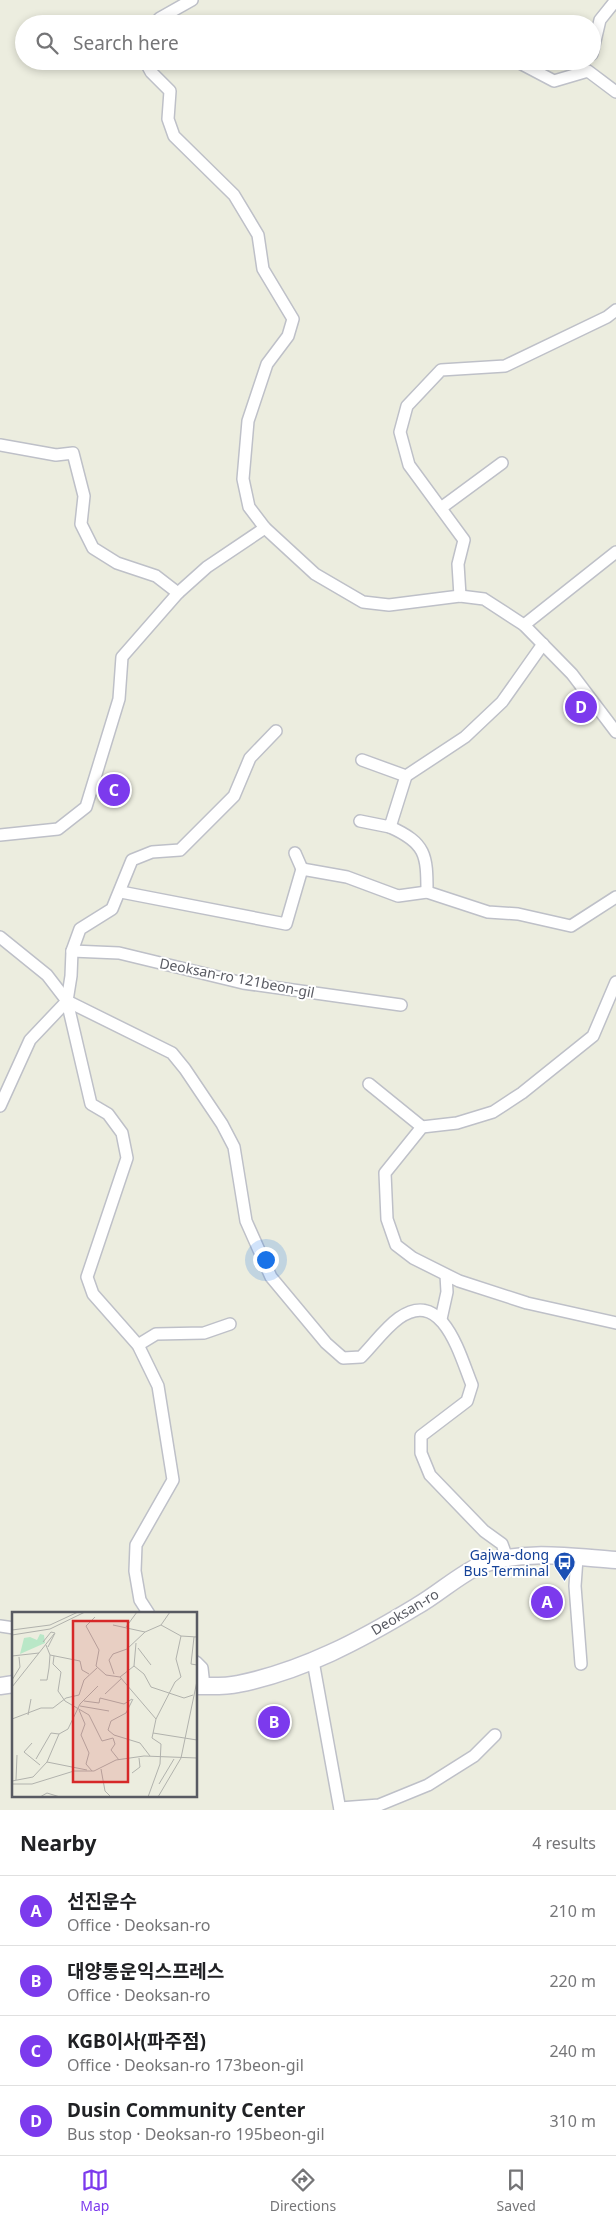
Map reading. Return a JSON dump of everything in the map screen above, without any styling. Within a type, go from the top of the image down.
[{"type":"street","points":[[165,15],[192,0]]},
{"type":"street","points":[[601,19],[616,0]]},
{"type":"street","points":[[150,70],[170,91],[168,119],[174,136],[234,195],[258,235],[263,269],[293,319],[288,336],[267,364],[248,421],[243,479],[249,507],[265,528],[315,574],[363,602],[389,605],[460,596],[484,599],[524,625],[543,644],[572,674],[616,732]]},
{"type":"street","points":[[533,70],[554,81],[580,70]]},
{"type":"street","points":[[593,70],[616,92]]},
{"type":"street","points":[[460,596],[458,564],[464,540],[409,465],[400,432],[407,406],[440,370],[505,366],[608,317],[616,310]]},
{"type":"street","points":[[0,445],[56,455],[73,453],[84,496],[81,524],[94,548],[117,563],[156,576],[178,593]]},
{"type":"street","points":[[440,508],[502,463]]},
{"type":"street","points":[[0,835],[58,829],[86,808],[119,699],[122,657],[178,593],[208,567],[265,528]]},
{"type":"street","points":[[524,625],[616,552]]},
{"type":"street","points":[[390,827],[406,776],[465,737],[502,702],[543,644]]},
{"type":"street","points":[[148,1612],[140,1600],[135,1572],[136,1545],[173,1480],[158,1386],[138,1345],[93,1294],[87,1277],[127,1158],[122,1133],[108,1114],[91,1104],[67,1001],[72,976],[72,951],[80,929],[112,909],[121,892],[132,860],[152,852],[180,850],[234,796],[250,758],[276,731]]},
{"type":"street","points":[[362,760],[406,776]]},
{"type":"street","points":[[360,821],[390,827],[408,835],[423,849],[427,872],[427,892]]},
{"type":"street","points":[[121,892],[286,924],[302,869],[295,853]]},
{"type":"street","points":[[302,869],[346,877],[398,896],[427,892],[488,912],[518,914],[571,926],[616,897]]},
{"type":"street","points":[[0,937],[47,975],[67,1001],[172,1053],[186,1069],[222,1124],[234,1147],[246,1221],[271,1277],[326,1343],[343,1358],[361,1357],[398,1318],[415,1310],[427,1311],[441,1318],[450,1333],[472,1385],[467,1401],[421,1436],[421,1453],[430,1475],[484,1531],[502,1544],[507,1558]]},
{"type":"street","name":"Deoksan-ro 121beon-gil","points":[[72,951],[120,953],[243,983],[401,1005]]},
{"type":"street","points":[[616,982],[593,1036],[522,1093],[493,1112],[457,1123],[422,1127],[385,1173],[387,1219],[396,1245],[413,1258],[459,1281],[527,1303],[616,1323]]},
{"type":"street","points":[[0,1106],[30,1040],[67,1001]]},
{"type":"street","points":[[369,1084],[422,1127]]},
{"type":"street","points":[[441,1318],[447,1292],[446,1275]]},
{"type":"street","points":[[138,1345],[156,1334],[204,1333],[230,1324]]},
{"type":"street","name":"Deoksan-ro","points":[[200,1686],[236,1685],[296,1668],[313,1661],[343,1648],[410,1611],[480,1566],[507,1558],[536,1556],[616,1560]]},
{"type":"street","points":[[577,1558],[575,1586],[581,1664]]},
{"type":"street","points":[[313,1661],[340,1809],[379,1805],[428,1785],[474,1756],[495,1736]]},
{"type":"street","points":[[198,1664],[202,1668],[200,1686]]},
{"type":"place","name":"Dusin Community Center","points":[[581,707]]},
{"type":"place","name":"KGB이사(파주점)","points":[[114,790]]},
{"type":"place","name":"Gajwa-dong Bus Terminal","points":[[565,1582]]},
{"type":"place","name":"선진운수","points":[[547,1602]]},
{"type":"place","name":"대양통운익스프레스","points":[[274,1722]]}]
